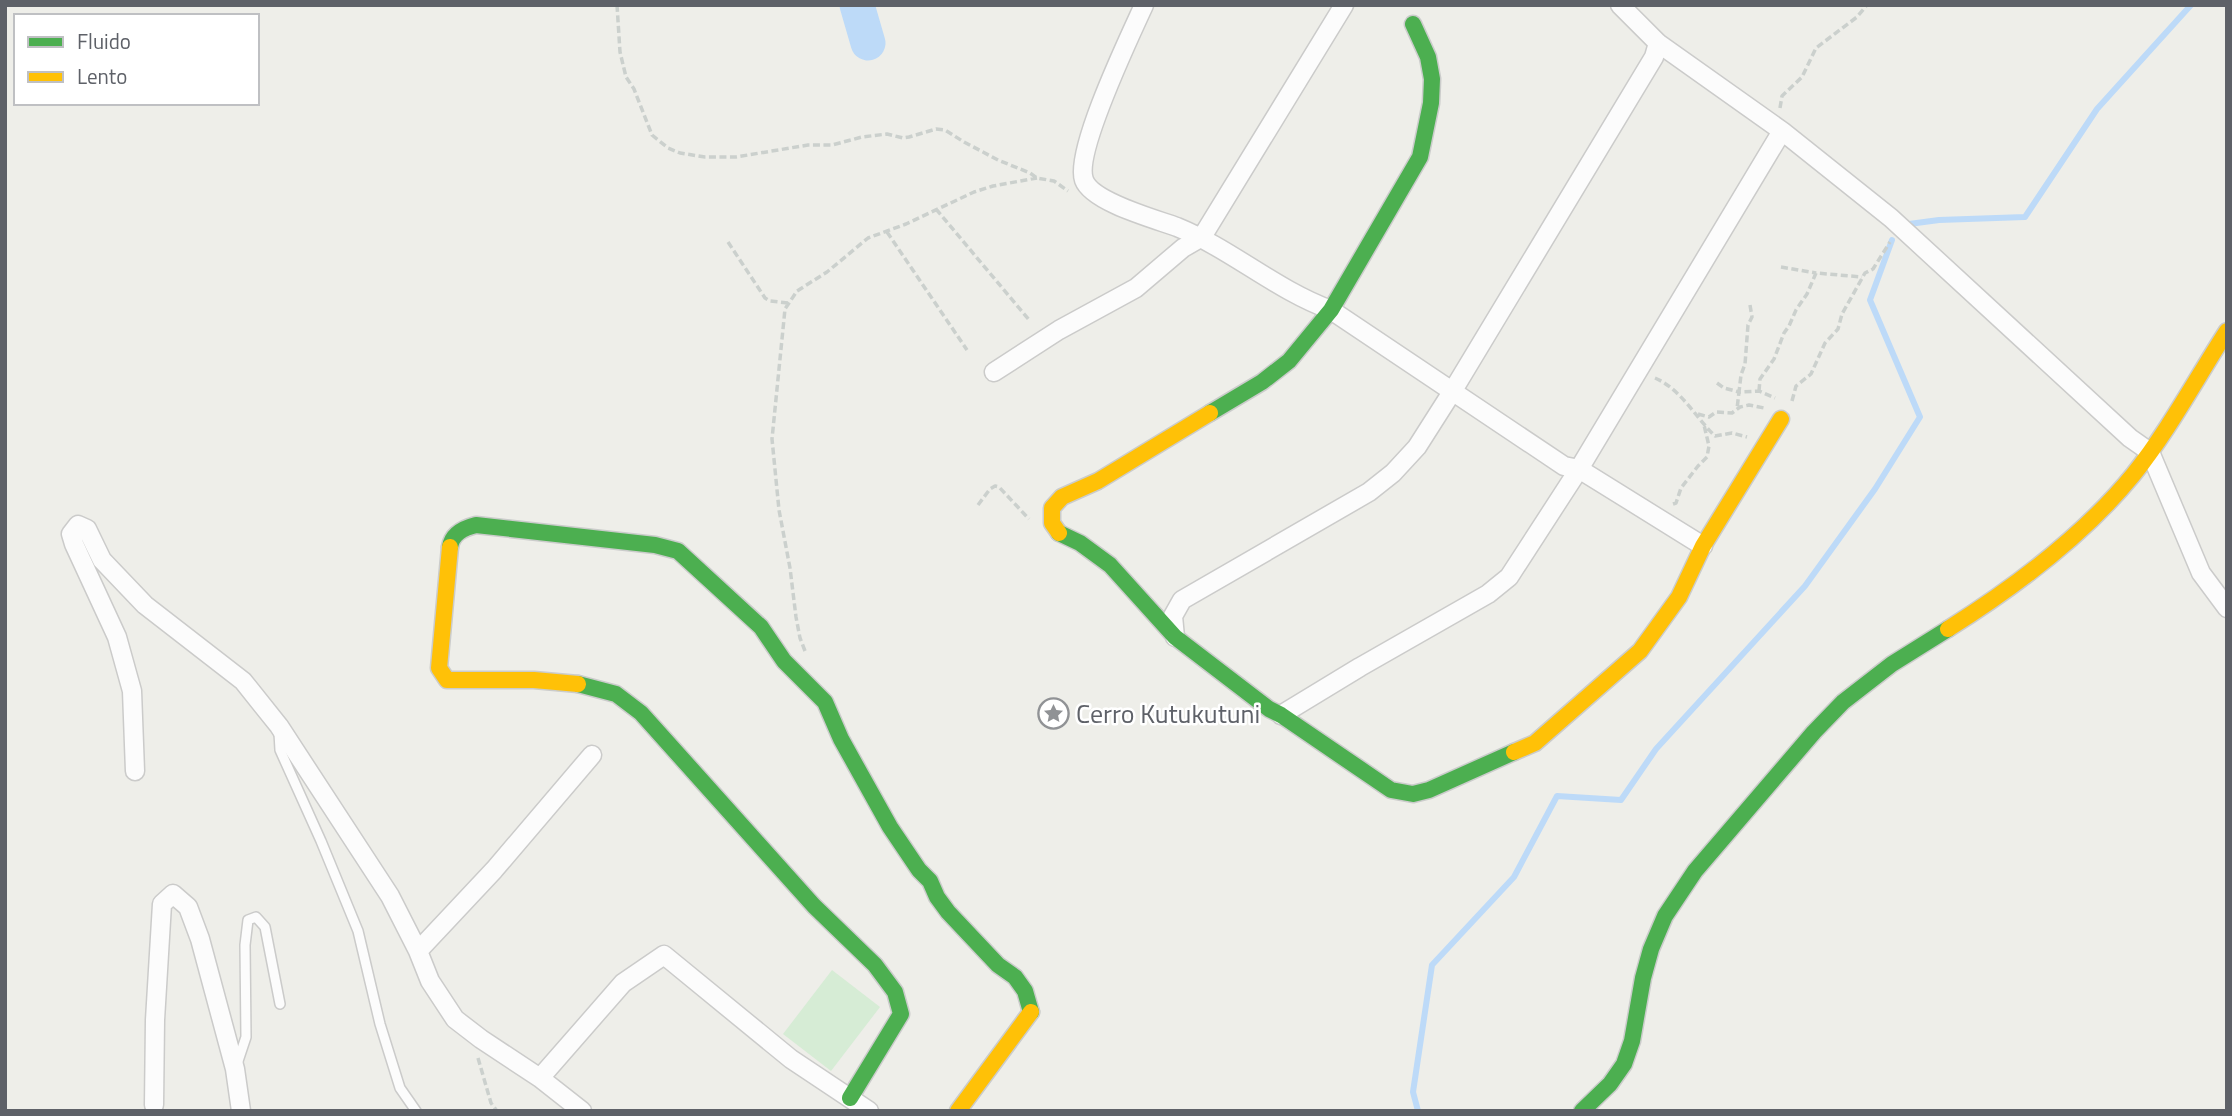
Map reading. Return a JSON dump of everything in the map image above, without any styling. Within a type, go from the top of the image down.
[{"type":"street","points":[[1144,5],[1106,91],[1082,160],[1084,181],[1091,190],[1110,201],[1202,237],[1311,303],[1331,310],[1564,466],[1579,469],[1703,546]]},
{"type":"street","points":[[994,372],[1059,330],[1136,288],[1183,248],[1202,237],[1344,5]]},
{"type":"street","points":[[1620,5],[1658,43],[1782,131],[1899,225],[2130,438],[2150,452],[2201,573],[2227,608]]},
{"type":"street","points":[[1413,24],[1428,57],[1432,79],[1431,103],[1420,157],[1331,310],[1289,361],[1262,382],[1098,481],[1062,497],[1052,508],[1052,523],[1059,533],[1080,543],[1110,565],[1175,637],[1269,709],[1391,790],[1413,794],[1429,790],[1535,743],[1640,651],[1679,597],[1703,546],[1781,419]]},
{"type":"street","points":[[1175,637],[1173,616],[1182,600],[1369,492],[1393,473],[1417,447],[1654,57],[1658,43]]},
{"type":"street","points":[[1281,715],[1488,594],[1509,577],[1579,469],[1782,131]]},
{"type":"street","points":[[1581,1111],[1612,1084],[1624,1065],[1646,964],[1659,932],[1674,901],[1718,842],[1824,721],[1863,684],[2020,580],[2116,493],[2150,452],[2227,331]]},
{"type":"street","points":[[850,1098],[864,1070],[901,1014],[895,992],[875,965],[814,906],[654,726],[617,694],[571,682],[447,680],[442,675],[439,668],[451,540],[462,530],[477,525],[655,545],[678,551],[761,627],[784,661],[807,687],[825,702],[841,739],[890,827],[919,870],[930,881],[937,897],[998,965],[1015,977],[1025,991],[1031,1013],[958,1111]]},
{"type":"street","points":[[135,771],[132,691],[117,637],[74,544],[71,534],[78,526],[87,529],[102,560],[145,605],[243,681],[279,726],[390,897],[430,981],[455,1019],[582,1111]]},
{"type":"street","points":[[418,951],[494,870],[592,755]]},
{"type":"street","points":[[154,1105],[155,1020],[162,904],[173,894],[188,907],[200,939],[235,1069],[241,1111]]},
{"type":"street","points":[[540,1078],[624,983],[664,955],[791,1059],[869,1111]]},
{"type":"lane","points":[[279,726],[281,750],[358,931],[380,1024],[400,1088],[416,1111]]},
{"type":"lane","points":[[235,1069],[246,1037],[245,946],[248,920],[256,916],[265,928],[279,1004]]},
{"type":"path","points":[[617,5],[620,52],[626,77],[634,89],[652,135],[668,148],[680,153],[705,157],[736,157],[808,145],[832,145],[887,134],[903,138],[936,129],[945,130],[1037,178]]},
{"type":"path","points":[[1782,131],[1779,105],[1786,91],[1802,76],[1816,48],[1857,17],[1867,5]]},
{"type":"path","points":[[807,654],[800,638],[796,617],[779,510],[772,439],[782,322],[788,303],[797,291],[827,272],[868,238],[993,186],[1037,178],[1054,181],[1074,194],[1084,196],[1091,190]]},
{"type":"path","points":[[936,209],[1030,321]]},
{"type":"path","points":[[1639,369],[1664,383],[1698,414],[1709,417],[1716,412],[1732,413],[1749,405],[1759,409],[1766,408],[1781,419],[1800,382],[1811,374],[1825,343],[1838,329],[1842,314],[1862,277],[1867,271],[1873,270],[1899,225]]},
{"type":"path","points":[[887,232],[967,350]]},
{"type":"path","points":[[728,242],[765,298],[788,303]]},
{"type":"path","points":[[1781,267],[1809,274],[1862,277]]},
{"type":"path","points":[[1759,391],[1760,379],[1774,359],[1784,333],[1816,273]]},
{"type":"path","points":[[1737,409],[1748,325],[1752,317],[1750,305]]},
{"type":"path","points":[[1717,383],[1739,392],[1759,391],[1773,398],[1780,397]]},
{"type":"path","points":[[1788,394],[1795,392]]},
{"type":"path","points":[[1643,508],[1648,499],[1661,499],[1672,505],[1676,503],[1681,488],[1707,457],[1710,449],[1704,425],[1698,414]]},
{"type":"path","points":[[1704,425],[1715,436],[1737,433],[1763,447]]},
{"type":"path","points":[[978,505],[995,485],[1029,519],[1042,528],[1059,533]]},
{"type":"path","points":[[481,1040],[477,1054],[491,1103],[497,1111]]},
{"type":"green space","points":[[832,970],[880,1007],[831,1071],[783,1034]]},
{"type":"waterway","points":[[857,5],[868,43]]},
{"type":"waterway","points":[[1909,224],[1939,220],[2025,217],[2097,109],[2191,5]]},
{"type":"waterway","points":[[1418,1111],[1413,1092],[1432,965],[1514,877],[1557,796],[1621,800],[1656,749],[1805,586],[1875,489],[1920,417],[1870,300],[1892,240]]},
{"type":"traffic: fast","points":[[1210,413],[1262,382],[1289,361],[1331,310],[1420,157],[1431,103],[1432,79],[1428,57],[1413,24]]},
{"type":"traffic: fast","points":[[450,547],[459,532],[476,525],[655,545],[678,551],[761,627],[784,661],[825,702],[841,739],[890,827],[919,870],[930,881],[948,912],[998,965],[1015,977],[1025,991],[1031,1012]]},
{"type":"traffic: fast","points":[[1059,533],[1080,543],[1110,565],[1175,637],[1269,709],[1391,790],[1413,794],[1429,790],[1514,752]]},
{"type":"traffic: fast","points":[[1582,1111],[1610,1084],[1624,1064],[1632,1041],[1651,949],[1665,916],[1695,871],[1843,702],[1892,664],[1948,629]]},
{"type":"traffic: fast","points":[[578,684],[616,694],[641,713],[814,906],[875,965],[895,992],[901,1014],[850,1098]]},
{"type":"traffic: slow","points":[[1948,629],[2047,559],[2113,497],[2159,440],[2227,331]]},
{"type":"traffic: slow","points":[[1059,533],[1052,523],[1052,508],[1062,497],[1098,481],[1210,413]]},
{"type":"traffic: slow","points":[[1514,752],[1535,743],[1640,651],[1679,597],[1703,546],[1781,419]]},
{"type":"traffic: slow","points":[[450,547],[439,668],[447,680],[534,680],[578,684]]},
{"type":"traffic: slow","points":[[958,1111],[1031,1012]]},
{"type":"place","name":"Cerro Kutukutuni","points":[[1053,713]]}]
